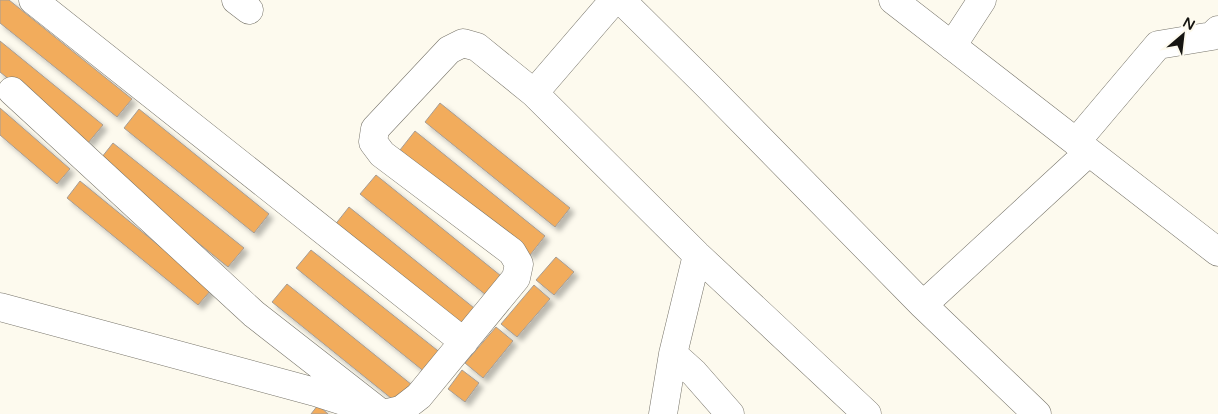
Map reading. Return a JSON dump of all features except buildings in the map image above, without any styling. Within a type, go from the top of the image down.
[{"type":"street","points":[[33,0],[464,342]]},
{"type":"street","points":[[534,93],[614,0]]},
{"type":"street","points":[[621,0],[708,85],[923,305],[1037,414]]},
{"type":"street","points":[[893,0],[1218,252]]},
{"type":"street","points":[[952,46],[982,0]]},
{"type":"street","points":[[923,305],[1083,147],[1158,45],[1212,36],[1218,30]]},
{"type":"street","points":[[0,308],[315,392],[383,414],[401,410],[419,396],[516,278],[519,264],[512,252],[382,154],[373,142],[375,129],[449,50],[462,43],[477,47],[534,93],[696,255],[866,414]]},
{"type":"street","points":[[12,91],[254,314],[383,414]]},
{"type":"street","points":[[662,414],[673,354],[696,255]]},
{"type":"street","points":[[673,354],[694,373],[730,414]]}]
